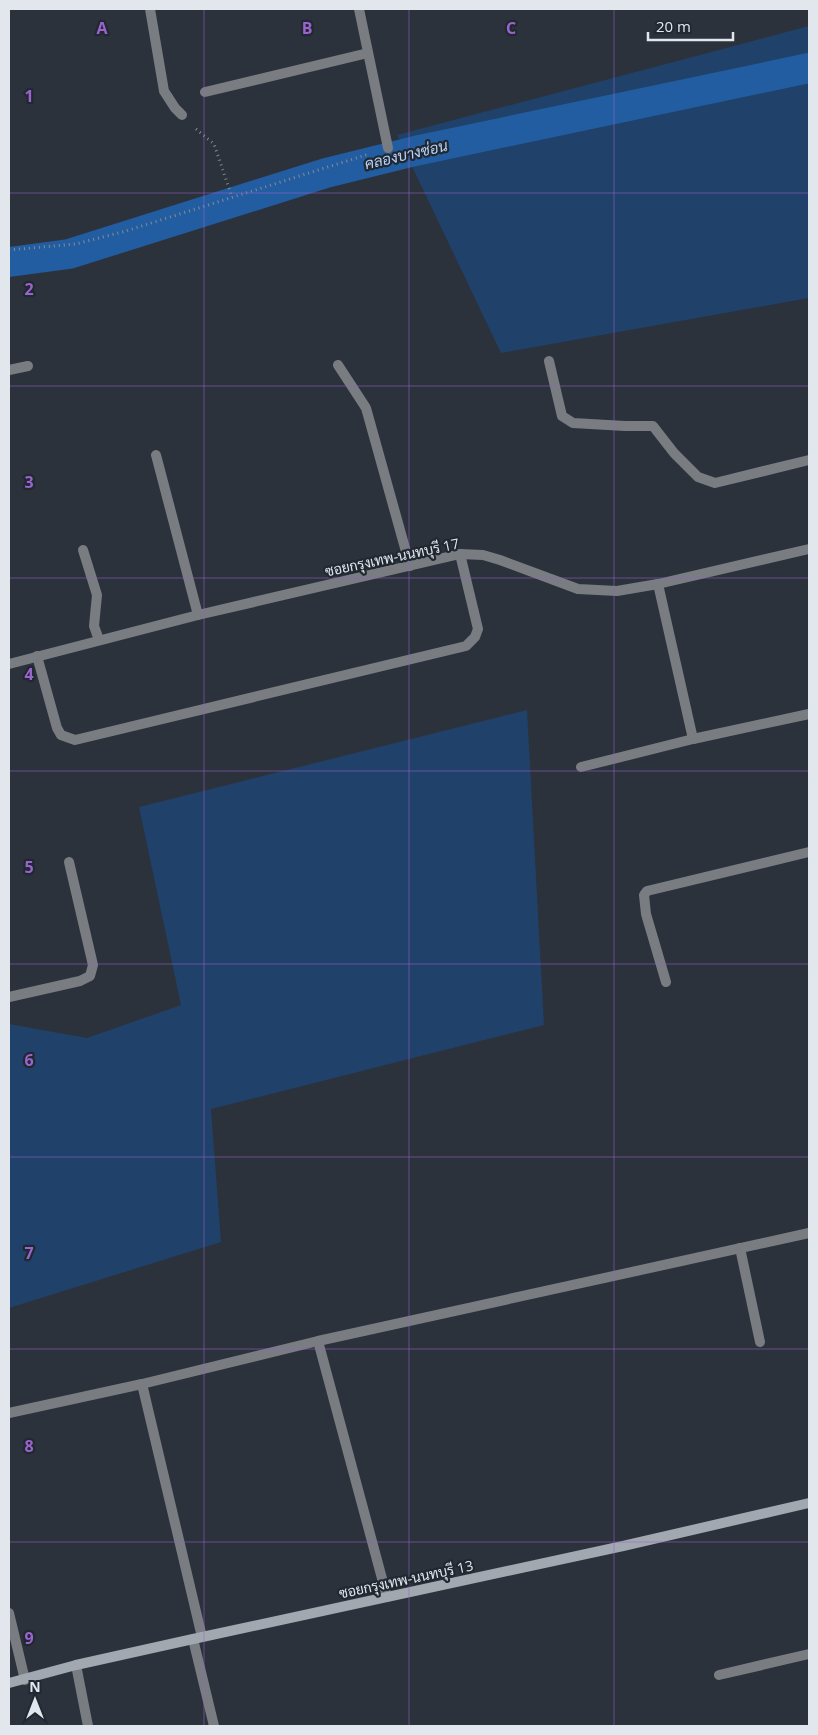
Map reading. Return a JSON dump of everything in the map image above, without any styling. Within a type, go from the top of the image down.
[{"type":"street","points":[[150,9],[164,91],[182,115]]},
{"type":"street","points":[[359,9],[388,148]]},
{"type":"street","points":[[205,92],[368,53]]},
{"type":"street","points":[[549,361],[562,416],[572,423],[653,426],[674,453],[698,476],[715,483],[809,460]]},
{"type":"street","points":[[338,365],[366,408],[410,566]]},
{"type":"street","points":[[9,370],[28,366]]},
{"type":"street","points":[[156,455],[198,615]]},
{"type":"street","name":"ซอยกรุงเทพ-นนทบุรี 17","points":[[9,664],[198,615],[460,554],[483,555],[500,560],[578,589],[617,591],[658,584],[809,549]]},
{"type":"street","points":[[83,550],[97,595],[94,626],[99,640]]},
{"type":"street","points":[[36,656],[57,728],[61,735],[75,740],[466,646],[475,638],[478,628],[460,554]]},
{"type":"street","points":[[658,584],[693,739]]},
{"type":"street","points":[[581,767],[693,739],[809,714]]},
{"type":"street","points":[[666,982],[646,914],[644,895],[647,891],[809,852]]},
{"type":"street","points":[[9,997],[80,981],[90,976],[93,965],[69,862]]},
{"type":"street","points":[[9,1413],[142,1384],[318,1341],[809,1233]]},
{"type":"street","points":[[740,1248],[760,1342]]},
{"type":"street","points":[[318,1341],[387,1597]]},
{"type":"street","points":[[142,1384],[198,1638],[214,1726]]},
{"type":"street","name":"ซอยกรุงเทพ-นนทบุรี 13","points":[[9,1684],[76,1666],[198,1638],[623,1546],[809,1503]]},
{"type":"street","points":[[9,1614],[25,1680]]},
{"type":"street","points":[[719,1675],[809,1654]]},
{"type":"street","points":[[76,1666],[88,1726]]},
{"type":"path","points":[[182,115],[214,144],[232,197]]},
{"type":"path","points":[[9,250],[76,244],[126,231],[388,148]]},
{"type":"shaded area","points":[[809,26],[809,298],[501,353],[397,135]]},
{"type":"shaded area","points":[[527,710],[544,1025],[211,1109],[221,1242],[9,1308],[9,1024],[87,1038],[181,1005],[139,807]]},
{"type":"waterway","name":"คลองบางซ่อน","points":[[9,262],[69,254],[326,173],[415,151],[809,68]]}]
